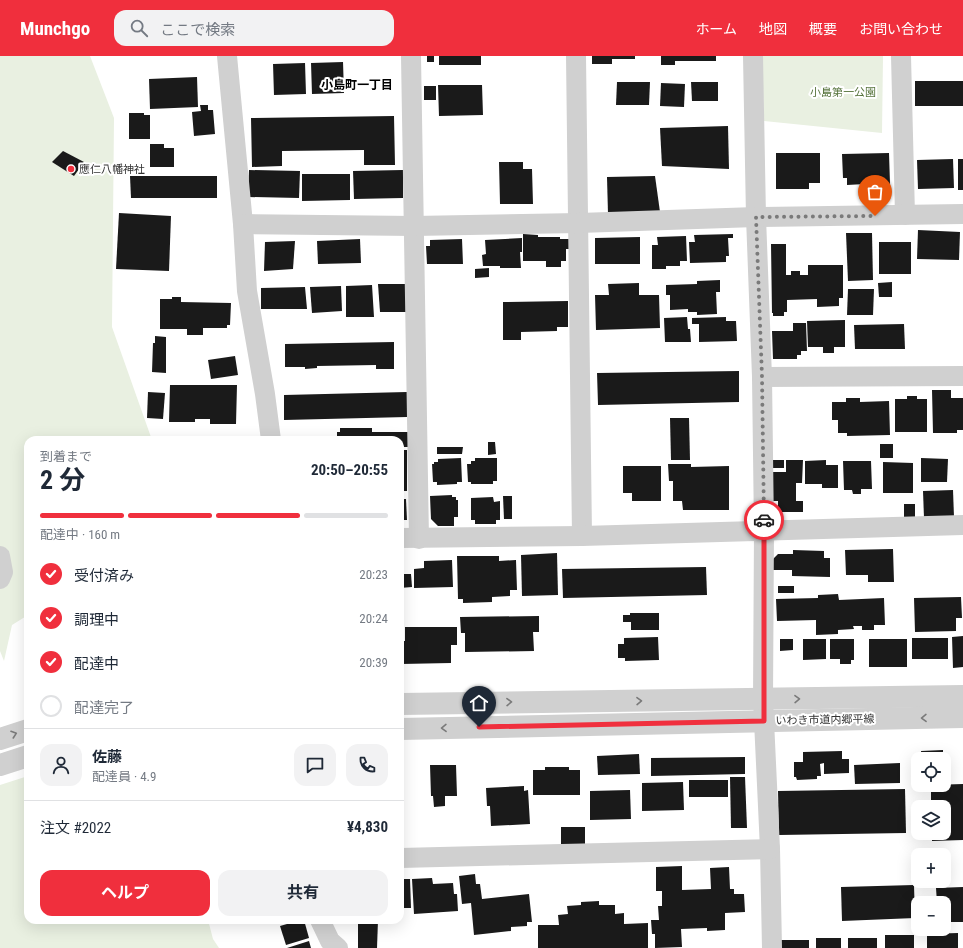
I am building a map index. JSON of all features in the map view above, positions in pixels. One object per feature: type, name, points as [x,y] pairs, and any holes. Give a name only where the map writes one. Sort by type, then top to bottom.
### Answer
[{"type":"street","points":[[227,56],[243,224],[246,291],[265,394],[270,436]]},
{"type":"street","points":[[411,56],[414,226],[409,539],[582,536],[963,525]]},
{"type":"street","points":[[576,56],[582,536]]},
{"type":"street","points":[[753,56],[756,217],[762,377],[764,530],[763,699],[770,849],[772,948]]},
{"type":"street","points":[[901,56],[905,215]]},
{"type":"street","points":[[243,224],[414,226],[579,223],[756,217],[963,214]]},
{"type":"street","points":[[762,377],[963,376]]},
{"type":"street","points":[[0,556],[3,572],[0,579]]},
{"type":"street","name":"いわき市道内郷平線","points":[[404,704],[963,696]]},
{"type":"street","name":"いわき市道内郷平線","points":[[404,729],[963,717]]},
{"type":"street","points":[[0,739],[24,731]]},
{"type":"street","points":[[0,765],[24,757]]},
{"type":"street","points":[[404,858],[770,849]]},
{"type":"street","points":[[322,924],[330,940],[338,948]]},
{"type":"green space","points":[[0,56],[90,56],[114,118],[112,327],[151,436],[24,436],[24,618],[12,625],[4,661],[0,651]]},
{"type":"green space","name":"小島第一公園","points":[[762,56],[883,56],[882,133],[764,121]]},
{"type":"green space","points":[[24,777],[24,924],[209,924],[213,939],[219,948],[0,948],[0,785]]},
{"type":"building","points":[[427,56],[434,56],[434,62],[427,62]]},
{"type":"building","points":[[439,56],[481,56],[481,65],[439,65]]},
{"type":"building","points":[[592,56],[635,56],[635,59],[612,59],[612,64],[592,64]]},
{"type":"building","points":[[661,56],[716,56],[716,61],[675,61],[675,65],[661,65]]},
{"type":"building","points":[[343,62],[344,93],[312,94],[311,63]]},
{"type":"building","points":[[305,63],[306,94],[274,95],[273,64]]},
{"type":"building","points":[[197,77],[198,107],[150,109],[149,79]]},
{"type":"building","points":[[915,81],[963,81],[963,106],[915,106]]},
{"type":"building","points":[[617,82],[650,82],[649,105],[616,105]]},
{"type":"building","points":[[691,82],[718,82],[718,101],[692,101]]},
{"type":"building","points":[[661,83],[685,84],[684,107],[660,106]]},
{"type":"building","points":[[438,85],[482,85],[483,115],[439,116]]},
{"type":"building","points":[[424,86],[436,86],[436,100],[424,100]]},
{"type":"building","points":[[200,105],[208,105],[208,110],[213,110],[215,134],[194,136],[192,112],[201,111]]},
{"type":"building","points":[[129,113],[144,113],[144,115],[150,115],[150,139],[129,139]]},
{"type":"building","points":[[394,116],[395,165],[364,165],[364,150],[282,151],[282,166],[252,167],[251,118]]},
{"type":"building","points":[[728,126],[729,169],[662,166],[660,128]]},
{"type":"building","points":[[150,144],[164,144],[164,148],[174,148],[174,167],[150,167]]},
{"type":"building","name":"應仁八幡神社","points":[[63,151],[84,162],[74,176],[52,162]]},
{"type":"building","points":[[776,153],[820,153],[820,183],[809,183],[809,189],[776,189]]},
{"type":"building","points":[[889,153],[890,184],[879,184],[879,188],[865,188],[865,184],[847,185],[847,178],[843,178],[842,154]]},
{"type":"building","points":[[953,159],[954,188],[918,189],[917,160]]},
{"type":"building","points":[[958,159],[963,159],[963,190],[958,190]]},
{"type":"building","points":[[499,162],[523,162],[523,169],[532,169],[533,204],[500,204]]},
{"type":"building","points":[[249,170],[300,171],[299,198],[248,197]]},
{"type":"building","points":[[403,170],[403,198],[354,199],[353,171]]},
{"type":"building","points":[[302,174],[350,174],[350,200],[302,201]]},
{"type":"building","points":[[130,176],[217,176],[217,198],[131,198]]},
{"type":"building","points":[[655,176],[660,212],[608,214],[607,177]]},
{"type":"building","points":[[119,213],[171,216],[169,271],[116,269]]},
{"type":"building","points":[[918,230],[960,232],[959,260],[917,259]]},
{"type":"building","points":[[846,233],[872,233],[873,280],[848,281]]},
{"type":"building","points":[[523,234],[538,235],[538,237],[560,237],[560,239],[570,239],[570,249],[566,249],[566,261],[561,261],[561,267],[546,267],[546,261],[523,261]]},
{"type":"building","points":[[733,234],[733,238],[728,238],[729,256],[726,256],[726,262],[690,263],[689,242],[695,242],[694,235]]},
{"type":"building","points":[[686,236],[687,261],[680,261],[680,266],[666,266],[666,269],[652,269],[652,245],[658,245],[657,237]]},
{"type":"building","points":[[640,237],[640,264],[595,264],[595,238]]},
{"type":"building","points":[[522,238],[522,252],[520,252],[521,268],[483,266],[482,255],[486,254],[485,240]]},
{"type":"building","points":[[360,239],[361,263],[318,264],[317,241]]},
{"type":"building","points":[[462,239],[463,264],[427,264],[426,246],[430,246],[430,240]]},
{"type":"building","points":[[295,241],[293,269],[264,271],[265,242]]},
{"type":"building","points":[[879,242],[911,242],[911,274],[879,274]]},
{"type":"building","points":[[771,244],[786,244],[786,275],[791,275],[791,271],[800,271],[800,275],[808,275],[808,265],[843,265],[843,298],[839,298],[839,306],[817,307],[817,299],[787,300],[787,312],[784,312],[784,316],[773,316]]},
{"type":"building","points":[[489,268],[489,277],[475,278],[475,269]]},
{"type":"building","points":[[720,280],[720,292],[716,292],[717,314],[697,315],[697,312],[688,312],[688,309],[670,310],[670,295],[666,295],[666,285],[697,284],[697,281]]},
{"type":"building","points":[[892,282],[892,297],[879,297],[878,283]]},
{"type":"building","points":[[639,283],[639,295],[659,295],[660,328],[596,330],[595,295],[609,295],[608,284]]},
{"type":"building","points":[[378,284],[409,284],[407,312],[380,312]]},
{"type":"building","points":[[372,285],[374,317],[346,317],[346,286]]},
{"type":"building","points":[[341,286],[342,311],[312,313],[310,287]]},
{"type":"building","points":[[305,287],[307,309],[261,309],[261,288]]},
{"type":"building","points":[[848,289],[874,289],[873,315],[847,315]]},
{"type":"building","points":[[172,297],[181,297],[181,302],[231,303],[230,325],[227,325],[227,328],[203,328],[203,335],[187,335],[187,329],[160,329],[160,299],[172,299]]},
{"type":"building","points":[[568,301],[568,327],[557,327],[557,331],[521,332],[521,340],[503,340],[503,302]]},
{"type":"building","points":[[687,317],[691,342],[665,342],[664,318]]},
{"type":"building","points":[[726,317],[726,321],[736,321],[737,341],[699,342],[699,324],[692,324],[692,318]]},
{"type":"building","points":[[845,320],[845,347],[834,347],[834,353],[823,353],[823,347],[808,347],[807,321]]},
{"type":"building","points":[[793,323],[806,323],[807,351],[801,351],[801,355],[797,355],[797,359],[773,359],[772,331],[793,331]]},
{"type":"building","points":[[904,324],[905,349],[855,349],[854,325]]},
{"type":"building","points":[[155,336],[166,337],[166,373],[152,372],[153,343],[155,343]]},
{"type":"building","points":[[394,342],[394,369],[376,369],[376,365],[317,366],[317,368],[305,369],[305,367],[285,367],[285,344]]},
{"type":"building","points":[[235,356],[238,375],[211,379],[208,360]]},
{"type":"building","points":[[739,371],[739,402],[598,405],[597,373]]},
{"type":"building","points":[[170,385],[237,385],[236,424],[210,424],[210,419],[195,419],[195,422],[169,422]]},
{"type":"building","points":[[932,390],[951,390],[951,398],[963,398],[963,430],[957,430],[957,433],[933,433]]},
{"type":"building","points":[[148,392],[165,393],[163,419],[147,418]]},
{"type":"building","points":[[407,392],[407,417],[284,420],[284,395]]},
{"type":"building","points":[[907,396],[917,396],[917,399],[927,399],[927,432],[895,432],[895,399],[907,399]]},
{"type":"building","points":[[846,398],[860,398],[860,402],[889,401],[890,435],[847,436],[847,433],[838,433],[838,420],[832,420],[832,402],[846,402]]},
{"type":"building","points":[[670,418],[689,418],[690,460],[671,460]]},
{"type":"building","points":[[340,428],[372,428],[372,432],[408,432],[408,447],[404,447],[404,436],[337,436],[337,432],[340,432]]},
{"type":"building","points":[[488,442],[495,442],[496,454],[488,455]]},
{"type":"building","points":[[880,444],[893,444],[893,458],[880,458]]},
{"type":"building","points":[[437,447],[463,447],[462,454],[437,454]]},
{"type":"building","points":[[404,450],[407,450],[407,491],[404,491]]},
{"type":"building","points":[[461,458],[462,482],[457,482],[457,484],[437,485],[437,482],[433,482],[432,464],[434,464],[434,462],[438,462],[438,459]]},
{"type":"building","points":[[475,458],[497,458],[497,481],[493,481],[493,484],[471,484],[471,482],[468,482],[467,464],[471,464],[471,461],[475,461]]},
{"type":"building","points":[[921,458],[948,459],[947,482],[921,482]]},
{"type":"building","points":[[772,460],[784,460],[784,468],[772,468]]},
{"type":"building","points":[[786,460],[803,460],[802,483],[796,483],[796,501],[803,501],[803,512],[778,512],[778,501],[772,501],[772,472],[786,472]]},
{"type":"building","points":[[826,460],[826,465],[838,465],[838,488],[822,488],[822,484],[805,484],[805,461]]},
{"type":"building","points":[[843,461],[871,461],[872,489],[861,489],[861,494],[853,494],[852,490],[844,490]]},
{"type":"building","points":[[883,462],[913,463],[913,493],[883,493]]},
{"type":"building","points":[[668,464],[691,464],[691,467],[729,466],[729,510],[683,510],[682,501],[673,501],[673,481],[669,481]]},
{"type":"building","points":[[623,466],[661,466],[661,501],[632,501],[632,493],[623,493]]},
{"type":"building","points":[[953,490],[954,517],[924,518],[923,491]]},
{"type":"building","points":[[452,495],[452,497],[456,497],[456,500],[458,500],[458,517],[454,517],[454,526],[438,526],[431,519],[430,496]]},
{"type":"building","points":[[503,496],[512,496],[512,519],[504,519]]},
{"type":"building","points":[[493,497],[494,502],[500,501],[500,520],[496,520],[496,524],[475,524],[475,520],[471,520],[471,498]]},
{"type":"building","points":[[404,499],[406,499],[407,520],[404,520]]},
{"type":"building","points":[[904,504],[915,504],[915,517],[904,517]]},
{"type":"building","points":[[893,549],[894,582],[868,582],[868,575],[846,575],[845,550]]},
{"type":"building","points":[[793,550],[824,551],[824,558],[830,558],[830,577],[792,576],[792,570],[772,570],[772,560],[778,554],[793,554]]},
{"type":"building","points":[[557,553],[558,595],[522,596],[521,555]]},
{"type":"building","points":[[457,556],[499,556],[499,561],[516,560],[517,590],[510,590],[510,596],[492,597],[492,602],[463,603],[463,599],[458,599]]},
{"type":"building","points":[[452,560],[453,587],[414,588],[414,569],[424,568],[424,561]]},
{"type":"building","points":[[706,567],[707,595],[563,598],[562,569]]},
{"type":"building","points":[[404,574],[411,574],[412,587],[404,588]]},
{"type":"building","points":[[778,586],[794,586],[794,593],[778,593]]},
{"type":"building","points":[[838,594],[839,600],[884,598],[885,625],[874,625],[874,630],[862,630],[862,626],[853,626],[854,629],[838,630],[838,634],[816,635],[816,620],[777,621],[776,599],[818,598],[818,595]]},
{"type":"building","points":[[961,597],[962,618],[956,618],[956,631],[915,632],[914,598]]},
{"type":"building","points":[[630,613],[659,613],[659,630],[631,630],[631,622],[623,622],[623,615],[630,615]]},
{"type":"building","points":[[539,616],[539,632],[533,632],[534,651],[465,652],[465,633],[461,633],[460,617]]},
{"type":"building","points":[[405,627],[457,627],[457,645],[451,645],[451,663],[404,664]]},
{"type":"building","points":[[963,636],[963,667],[953,668],[952,637]]},
{"type":"building","points":[[658,637],[659,660],[625,661],[625,658],[618,658],[618,644],[624,644],[624,638]]},
{"type":"building","points":[[912,638],[948,638],[948,659],[912,659]]},
{"type":"building","points":[[780,639],[793,639],[793,650],[780,651]]},
{"type":"building","points":[[803,639],[826,639],[826,659],[803,660]]},
{"type":"building","points":[[830,639],[854,639],[854,660],[851,660],[851,664],[840,664],[840,659],[830,659]]},
{"type":"building","points":[[869,639],[907,639],[907,667],[869,667]]},
{"type":"building","points":[[943,750],[943,752],[921,752]]},
{"type":"building","points":[[842,751],[842,759],[849,759],[849,773],[824,774],[824,763],[820,764],[821,776],[817,776],[817,779],[797,780],[796,777],[794,777],[794,762],[803,762],[803,752]]},
{"type":"building","points":[[639,754],[640,774],[598,775],[597,756]]},
{"type":"building","points":[[745,757],[745,774],[651,776],[651,758]]},
{"type":"building","points":[[900,763],[900,783],[855,784],[854,765]]},
{"type":"building","points":[[430,765],[456,765],[457,796],[445,796],[445,806],[434,807],[433,796],[431,796]]},
{"type":"building","points":[[545,767],[569,767],[569,770],[580,770],[580,795],[533,795],[533,770],[545,770]]},
{"type":"building","points":[[730,777],[745,777],[747,828],[731,828]]},
{"type":"building","points":[[689,780],[728,780],[728,797],[689,797]]},
{"type":"building","points":[[683,782],[684,810],[642,811],[642,783]]},
{"type":"building","points":[[951,784],[963,784],[963,840],[932,841],[951,840],[951,800],[931,800],[931,792],[951,792]]},
{"type":"building","points":[[524,786],[524,791],[528,790],[530,824],[491,826],[490,806],[487,806],[486,788]]},
{"type":"building","points":[[905,789],[906,833],[779,835],[778,791]]},
{"type":"building","points":[[630,790],[631,819],[590,820],[590,791]]},
{"type":"building","points":[[561,827],[585,827],[585,846],[561,846]]},
{"type":"building","points":[[682,866],[682,890],[711,889],[710,868],[729,867],[730,889],[734,889],[734,894],[744,894],[745,912],[725,913],[725,930],[707,931],[707,928],[681,929],[682,947],[655,948],[655,934],[652,934],[651,920],[659,920],[658,906],[662,906],[662,891],[656,891],[656,867]]},
{"type":"building","points":[[475,874],[476,884],[480,884],[482,899],[529,894],[532,922],[527,922],[527,926],[511,927],[511,931],[474,935],[471,903],[462,904],[459,876]]},
{"type":"building","points":[[432,878],[433,884],[453,883],[454,894],[457,894],[458,911],[414,914],[412,879]]},
{"type":"building","points":[[404,879],[410,879],[411,908],[404,908]]},
{"type":"building","points":[[911,885],[911,888],[914,888],[914,896],[911,896],[911,918],[842,921],[841,887]]},
{"type":"building","points":[[963,887],[963,922],[951,922],[951,896],[937,896],[936,888]]},
{"type":"building","points":[[599,901],[599,905],[615,905],[615,914],[624,913],[624,924],[648,923],[648,948],[538,948],[538,925],[559,925],[558,915],[568,914],[567,906],[581,905],[581,902]]},
{"type":"building","points":[[287,924],[305,924],[309,938],[286,945],[280,926]]},
{"type":"building","points":[[358,924],[378,924],[377,948],[358,948]]},
{"type":"building","points":[[951,933],[958,933],[958,948],[927,948],[927,936],[951,936]]},
{"type":"building","points":[[885,935],[914,936],[914,948],[885,948]]},
{"type":"building","points":[[816,938],[841,938],[841,948],[816,948]]},
{"type":"building","points":[[848,938],[877,938],[877,948],[848,948]]},
{"type":"building","points":[[781,940],[809,940],[809,948],[781,948]]},
{"type":"building","points":[[309,941],[311,948],[287,948]]},
{"type":"way so far","points":[[764,520],[762,377],[756,217],[875,216]]},
{"type":"place","name":"應仁八幡神社","points":[[71,169]]},
{"type":"district","name":"小島町一丁目","points":[[357,85]]},
{"type":"route","points":[[479,727],[764,721],[764,520]]}]
